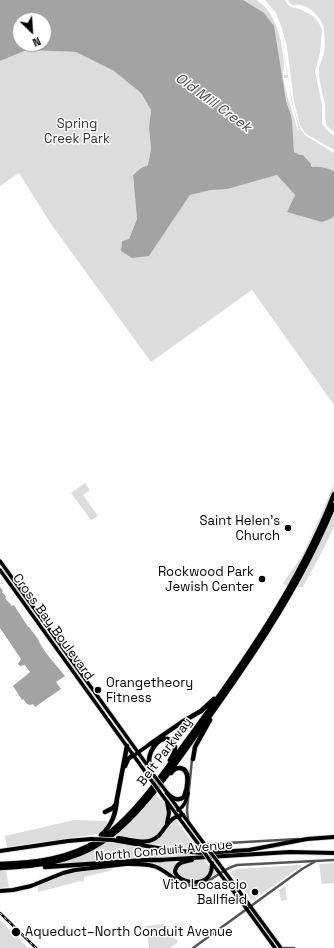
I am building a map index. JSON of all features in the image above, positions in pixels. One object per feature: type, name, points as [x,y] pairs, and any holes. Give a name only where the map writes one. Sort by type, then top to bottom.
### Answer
[{"type":"highway","name":"Belt Parkway","points":[[292,586],[334,494]]},
{"type":"highway","name":"Belt Parkway","points":[[0,868],[47,864],[80,854],[98,845],[125,823],[184,751],[263,638],[292,586],[314,551],[334,505]]},
{"type":"highway","name":"Belt Parkway","points":[[0,864],[27,863],[52,859],[79,850],[102,838],[127,816],[153,789],[285,598]]},
{"type":"highway","points":[[150,744],[204,709],[229,681]]},
{"type":"highway","points":[[192,758],[194,749],[227,691]]},
{"type":"highway","points":[[151,774],[149,760],[152,750],[160,740],[170,740],[174,745],[174,752],[153,789]]},
{"type":"highway","points":[[115,815],[112,812],[105,812],[114,808],[127,746]]},
{"type":"highway","points":[[122,775],[126,762],[135,754]]},
{"type":"highway","points":[[153,789],[174,770],[179,768],[184,769],[187,773],[184,797],[176,800],[165,793]]},
{"type":"highway","points":[[52,859],[78,849],[97,838],[108,829],[115,815],[117,798]]},
{"type":"highway","points":[[165,827],[169,815],[167,802]]},
{"type":"highway","points":[[0,851],[93,838],[144,841],[150,840],[158,836],[172,819],[182,815]]},
{"type":"highway","points":[[114,839],[169,850],[203,853],[249,850],[307,839],[334,837]]},
{"type":"highway","name":"North Conduit Avenue","points":[[0,891],[31,886],[74,870],[125,864],[162,860],[290,852],[334,853]]},
{"type":"highway","points":[[205,857],[179,863],[176,869],[177,875],[186,880],[204,880],[212,870],[211,862]]},
{"type":"highway","points":[[23,867],[162,860]]},
{"type":"highway","points":[[125,864],[146,864],[154,866],[162,869],[176,880]]},
{"type":"main road","name":"Cross Bay Boulevard","points":[[0,561],[107,711],[135,754],[179,810],[281,948]]},
{"type":"main road","name":"Cross Bay Boulevard","points":[[0,570],[127,746],[135,754]]},
{"type":"main road","points":[[85,688],[90,690],[104,710],[107,711]]},
{"type":"main road","points":[[135,754],[150,744]]},
{"type":"main road","name":"Cross Bay Boulevard","points":[[165,793],[167,802],[275,948]]},
{"type":"main road","points":[[174,811],[179,810],[185,804],[188,793]]},
{"type":"street","points":[[189,824],[187,816],[188,793],[192,758]]},
{"type":"street","points":[[201,848],[205,845],[218,843],[307,839]]},
{"type":"street","name":"North Conduit Avenue","points":[[176,880],[186,885],[198,886],[207,883],[231,867],[240,865],[334,860]]},
{"type":"street","points":[[192,948],[302,869],[317,861]]},
{"type":"street","points":[[284,948],[294,948]]},
{"type":"green space","points":[[243,0],[257,0],[265,7],[274,20],[279,34],[282,50],[284,84],[298,131],[299,130],[291,99],[288,78],[284,78],[284,75],[287,75],[282,37],[290,90],[301,130],[306,136],[334,153],[334,171],[313,167],[303,155],[294,153],[291,115]]},
{"type":"green space","points":[[265,0],[285,0],[288,5],[313,16],[319,23],[322,30],[320,53],[315,71],[322,105],[322,123],[334,136],[334,150],[305,133],[300,125],[294,101],[287,47],[282,28],[276,13]]},
{"type":"green space","points":[[288,0],[334,0],[334,132],[326,123],[325,105],[319,76],[319,68],[324,55],[324,35],[322,22],[318,16],[307,7],[293,5]]},
{"type":"green space","name":"Spring Creek Park","points":[[22,52],[76,52],[114,71],[141,93],[151,110],[149,128],[151,149],[148,165],[141,168],[133,175],[137,219],[129,239],[122,241],[121,251],[149,256],[190,195],[227,188],[277,175],[295,195],[287,212],[332,218],[334,216],[334,405],[252,290],[151,362],[51,224],[19,173],[0,186],[0,61]]},
{"type":"green space","points":[[85,483],[90,490],[83,495],[98,516],[91,520],[71,493]]},
{"type":"green space","points":[[334,484],[331,497],[308,548],[288,586],[285,585],[283,583],[302,556]]},
{"type":"green space","points":[[334,511],[334,527],[327,542],[303,587],[296,587]]},
{"type":"green space","points":[[156,794],[165,805],[168,814],[165,824],[160,832],[152,839],[147,840],[116,836]]},
{"type":"green space","points":[[175,819],[198,850],[146,843],[163,834]]},
{"type":"green space","points":[[74,820],[107,821],[106,828],[98,834],[7,847],[5,836]]},
{"type":"green space","points":[[108,842],[193,855],[60,865],[59,863],[96,849]]},
{"type":"green space","points":[[182,860],[175,867],[180,880],[153,863]]},
{"type":"green space","points":[[204,860],[210,867],[208,875],[203,879],[196,881],[189,879],[182,876],[179,872],[178,868],[183,864]]},
{"type":"green space","points":[[334,863],[334,883],[322,884],[319,864]]},
{"type":"green space","points":[[301,865],[252,901],[230,872],[236,869]]},
{"type":"green space","points":[[108,867],[113,870],[84,877],[84,882],[81,881],[38,892],[38,886],[43,883],[76,871]]},
{"type":"green space","points":[[213,869],[216,874],[205,881]]},
{"type":"green space","points":[[0,871],[6,871],[9,887],[0,888]]},
{"type":"green space","points":[[180,880],[204,881],[190,884]]},
{"type":"green space","points":[[285,886],[287,900],[281,901],[279,890]]},
{"type":"green space","points":[[0,920],[28,948],[0,948]]},
{"type":"green space","points":[[165,924],[178,942],[170,948],[149,948],[146,926]]},
{"type":"water","name":"Old Mill Creek","points":[[0,0],[243,0],[264,13],[274,26],[286,101],[292,121],[294,152],[303,155],[313,167],[334,171],[334,216],[322,222],[287,212],[295,195],[277,175],[227,189],[211,190],[190,195],[149,256],[132,258],[121,251],[122,241],[129,239],[137,219],[133,175],[141,168],[148,165],[151,149],[149,128],[151,110],[141,93],[114,71],[76,52],[52,51],[52,12],[12,12],[12,52],[22,52],[0,61]]},
{"type":"water","points":[[0,587],[3,591],[2,593],[6,597],[5,598],[12,606],[14,605],[46,653],[65,676],[56,682],[61,689],[35,707],[33,704],[27,704],[23,699],[22,700],[13,686],[30,672],[25,665],[20,666],[18,664],[21,659],[0,628]]},
{"type":"railway","points":[[0,913],[36,948]]},
{"type":"place","name":"Saint Helen's Church","points":[[288,528]]},
{"type":"place","name":"Rockwood Park Jewish Center","points":[[262,579]]},
{"type":"place","name":"Orangetheory Fitness","points":[[98,690]]},
{"type":"place","name":"Vito Locascio Ballfield","points":[[255,892]]},
{"type":"place","name":"Aqueduct–North Conduit Avenue","points":[[16,932]]}]
